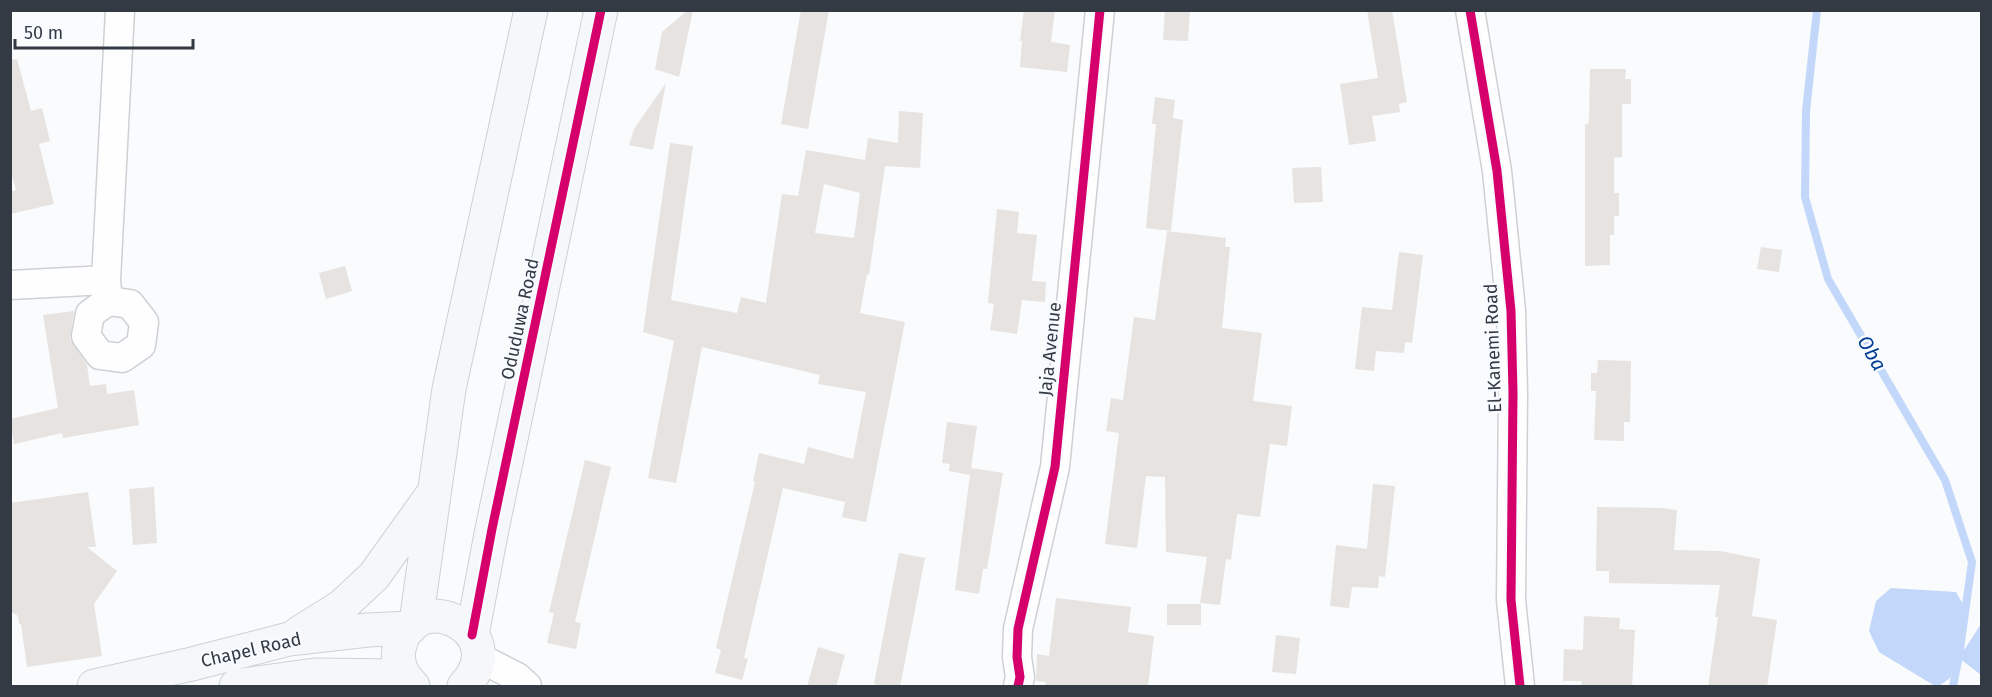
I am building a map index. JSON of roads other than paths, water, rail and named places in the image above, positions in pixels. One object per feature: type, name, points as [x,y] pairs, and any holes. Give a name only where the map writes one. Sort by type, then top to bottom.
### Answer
[{"type":"street","points":[[10,285],[107,290],[120,10]]},
{"type":"street","points":[[408,681],[399,664],[399,651],[402,639],[413,625],[448,389],[531,10]]},
{"type":"street","name":"Oduduwa Road","points":[[464,686],[472,678],[476,668],[475,646],[492,529],[601,10]]},
{"type":"street","name":"Jaja Avenue","points":[[1018,687],[1020,677],[1017,657],[1018,628],[1055,467],[1100,10]]},
{"type":"street","name":"El-Kanemi Road","points":[[1470,10],[1497,171],[1511,311],[1513,393],[1511,600],[1520,687]]},
{"type":"street","points":[[289,639],[342,606],[374,576],[434,491]]},
{"type":"street","name":"Chapel Road","points":[[94,687],[289,639],[413,625],[428,617],[447,617],[464,625],[475,646]]},
{"type":"street","points":[[314,681],[325,635]]},
{"type":"street","points":[[475,646],[518,677],[527,687]]},
{"type":"street","name":"Chapel Road","points":[[236,687],[314,681],[408,681]]},
{"type":"water","points":[[1891,588],[1956,592],[1965,608],[1957,657],[1950,678],[1939,686],[1935,686],[1879,652],[1869,631],[1876,601]]},
{"type":"water","points":[[1981,624],[1982,675],[1959,658]]},
{"type":"waterway","name":"Oba","points":[[1817,10],[1806,111],[1805,197],[1828,279],[1945,480],[1972,562],[1953,686]]}]
